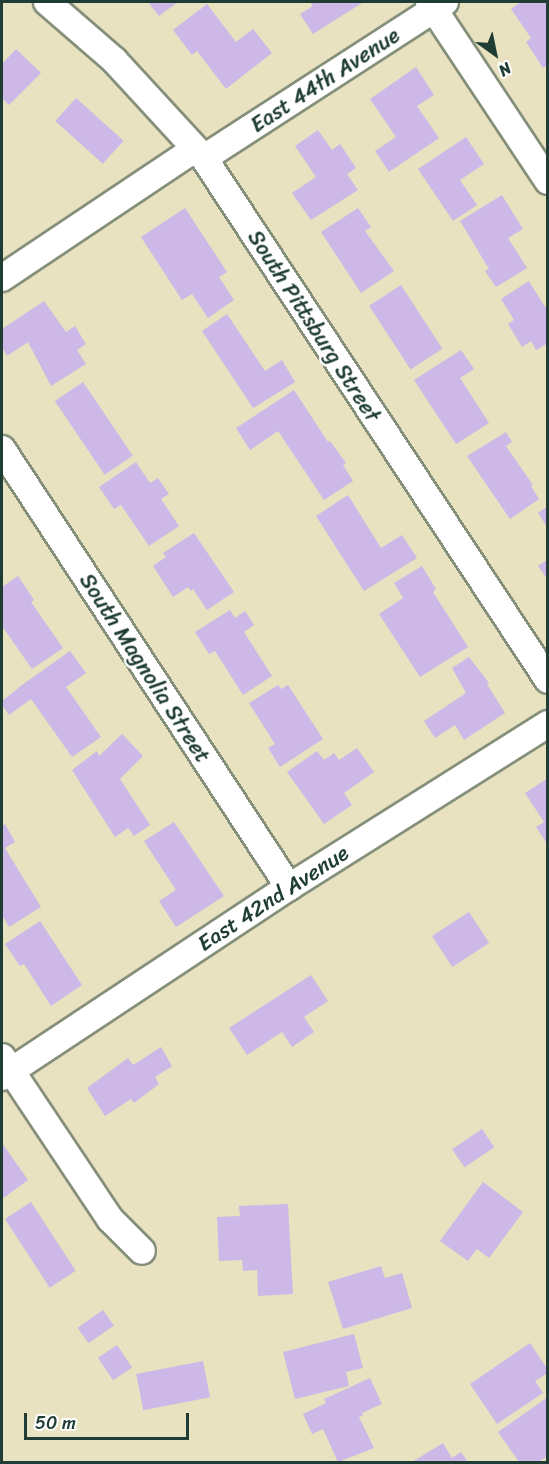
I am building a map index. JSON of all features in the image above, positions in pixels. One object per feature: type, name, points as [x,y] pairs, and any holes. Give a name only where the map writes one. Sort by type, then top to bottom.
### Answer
[{"type":"street","name":"South Pittsburg Street","points":[[47,2],[114,60],[199,154],[548,680]]},
{"type":"street","name":"East 44th Avenue","points":[[2,278],[436,4]]},
{"type":"street","points":[[436,4],[548,181]]},
{"type":"street","name":"South Magnolia Street","points":[[2,449],[289,887]]},
{"type":"street","name":"East 42nd Avenue","points":[[5,1067],[548,724]]},
{"type":"street","points":[[5,1067],[110,1219],[142,1251]]},
{"type":"building","points":[[148,2],[178,2],[159,16]]},
{"type":"building","points":[[310,2],[362,3],[313,34],[300,14],[313,6]]},
{"type":"building","points":[[521,2],[548,2],[548,65],[543,68],[526,42],[531,38],[511,9]]},
{"type":"building","points":[[207,4],[236,42],[253,29],[272,53],[226,89],[197,51],[192,55],[173,30]]},
{"type":"building","points":[[16,49],[41,73],[9,105],[4,100],[2,102],[2,64]]},
{"type":"building","points":[[416,67],[434,95],[417,106],[439,138],[389,172],[375,151],[396,137],[370,99]]},
{"type":"building","points":[[76,98],[124,141],[103,164],[55,121]]},
{"type":"building","points":[[318,130],[332,150],[340,144],[356,168],[347,174],[358,190],[311,220],[292,193],[316,177],[295,146]]},
{"type":"building","points":[[466,137],[484,164],[460,180],[477,205],[453,221],[418,169]]},
{"type":"building","points":[[502,195],[523,229],[508,238],[527,268],[496,287],[485,271],[489,269],[460,221]]},
{"type":"building","points":[[185,208],[227,272],[219,277],[234,300],[208,318],[192,294],[182,300],[141,237]]},
{"type":"building","points":[[358,208],[371,227],[365,231],[394,271],[361,293],[321,232]]},
{"type":"building","points":[[529,281],[545,307],[548,306],[548,343],[536,350],[531,341],[522,347],[508,324],[514,320],[501,299]]},
{"type":"building","points":[[401,285],[442,349],[411,369],[369,306]]},
{"type":"building","points":[[44,301],[66,332],[75,326],[86,344],[77,350],[86,364],[51,386],[28,342],[7,356],[2,347],[2,329]]},
{"type":"building","points":[[227,314],[265,371],[282,360],[295,382],[253,408],[202,331]]},
{"type":"building","points":[[461,350],[474,369],[460,378],[489,423],[456,444],[414,380]]},
{"type":"building","points":[[83,382],[133,456],[105,475],[55,401]]},
{"type":"building","points":[[294,390],[328,442],[330,441],[346,463],[343,465],[353,481],[324,500],[278,431],[250,450],[236,428]]},
{"type":"building","points":[[506,432],[512,442],[506,446],[533,485],[531,486],[539,499],[510,519],[467,456]]},
{"type":"building","points":[[136,462],[150,483],[158,478],[169,494],[161,499],[179,526],[149,546],[121,505],[114,509],[99,487]]},
{"type":"building","points":[[348,495],[381,548],[402,535],[417,558],[364,591],[316,516]]},
{"type":"building","points":[[548,506],[548,528],[538,513]]},
{"type":"building","points":[[194,533],[234,592],[207,610],[193,589],[191,591],[188,587],[173,597],[153,566],[166,557],[163,553]]},
{"type":"building","points":[[548,559],[548,580],[538,566]]},
{"type":"building","points":[[422,566],[436,589],[433,592],[468,647],[420,677],[379,614],[403,598],[394,583]]},
{"type":"building","points":[[18,576],[34,600],[31,602],[63,648],[32,669],[2,626],[2,587]]},
{"type":"building","points":[[230,610],[235,618],[245,611],[254,625],[244,632],[272,676],[243,695],[215,651],[209,654],[195,632]]},
{"type":"building","points":[[70,651],[86,673],[66,687],[101,737],[72,757],[31,699],[9,715],[2,705],[2,701],[22,685]]},
{"type":"building","points":[[469,657],[489,683],[487,684],[505,713],[464,740],[455,725],[435,738],[424,721],[466,693],[452,668]]},
{"type":"building","points":[[278,685],[281,689],[288,685],[323,739],[280,767],[268,748],[275,744],[249,703]]},
{"type":"building","points":[[122,734],[143,756],[120,779],[150,825],[134,836],[128,828],[115,837],[72,770],[97,751],[99,756]]},
{"type":"building","points":[[357,748],[374,772],[344,793],[352,805],[324,824],[287,772],[317,751],[324,760],[334,753],[339,760]]},
{"type":"building","points":[[548,778],[548,845],[536,827],[544,822],[525,793]]},
{"type":"building","points":[[174,822],[224,896],[176,927],[159,901],[176,890],[144,841]]},
{"type":"building","points":[[5,824],[15,842],[5,848],[41,907],[9,927],[2,915],[2,826]]},
{"type":"building","points":[[469,912],[489,943],[452,967],[432,936]]},
{"type":"building","points":[[40,921],[82,985],[51,1006],[24,964],[20,966],[5,944]]},
{"type":"building","points":[[311,975],[328,1001],[304,1017],[314,1032],[292,1047],[282,1032],[247,1055],[229,1028]]},
{"type":"building","points":[[161,1047],[172,1066],[155,1077],[159,1084],[134,1103],[131,1099],[105,1116],[87,1088],[128,1058],[133,1065]]},
{"type":"building","points":[[482,1129],[494,1147],[464,1167],[452,1149]]},
{"type":"building","points":[[2,1143],[28,1180],[2,1199]]},
{"type":"building","points":[[483,1182],[523,1212],[489,1258],[477,1249],[468,1261],[440,1241]]},
{"type":"building","points":[[31,1202],[76,1271],[50,1288],[5,1219]]},
{"type":"building","points":[[288,1204],[293,1294],[258,1296],[257,1270],[243,1271],[242,1260],[219,1261],[217,1217],[240,1216],[239,1206]]},
{"type":"building","points":[[381,1266],[385,1278],[402,1273],[412,1308],[343,1329],[328,1282]]},
{"type":"building","points":[[103,1310],[114,1326],[89,1343],[78,1328]]},
{"type":"building","points":[[354,1334],[363,1368],[346,1372],[349,1386],[295,1399],[283,1352]]},
{"type":"building","points":[[530,1343],[548,1370],[548,1373],[535,1381],[543,1393],[497,1424],[470,1384]]},
{"type":"building","points":[[117,1345],[132,1367],[113,1380],[98,1358]]},
{"type":"building","points":[[203,1361],[210,1397],[143,1410],[136,1374]]},
{"type":"building","points":[[370,1378],[382,1404],[362,1413],[363,1415],[359,1417],[374,1448],[338,1462],[323,1429],[312,1434],[303,1414],[326,1403],[324,1399]]},
{"type":"building","points":[[548,1397],[548,1456],[538,1462],[519,1462],[498,1432]]},
{"type":"building","points":[[443,1443],[452,1458],[461,1452],[468,1462],[412,1462]]}]
